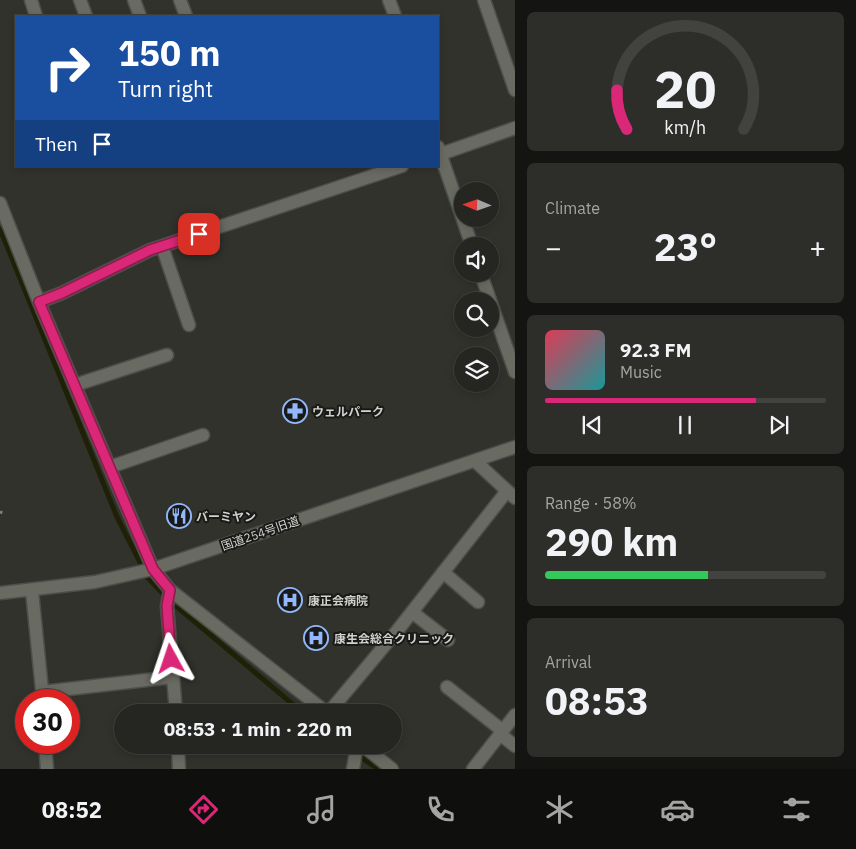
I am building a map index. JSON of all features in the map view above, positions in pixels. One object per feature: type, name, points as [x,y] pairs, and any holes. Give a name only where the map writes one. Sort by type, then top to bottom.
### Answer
[{"type":"street","points":[[31,0],[36,15]]},
{"type":"street","points":[[80,0],[86,15]]},
{"type":"street","points":[[134,0],[140,15]]},
{"type":"street","points":[[180,0],[186,15]]},
{"type":"street","points":[[389,0],[394,15]]},
{"type":"street","points":[[484,0],[515,90]]},
{"type":"street","points":[[439,152],[515,128]]},
{"type":"street","points":[[439,155],[454,193]]},
{"type":"street","points":[[39,302],[162,246],[399,167]]},
{"type":"street","points":[[0,203],[39,302],[153,569],[170,590],[317,704]]},
{"type":"street","points":[[162,246],[189,325]]},
{"type":"street","points":[[484,282],[515,372]]},
{"type":"street","points":[[75,385],[166,355]]},
{"type":"street","points":[[110,467],[203,435]]},
{"type":"street","name":"国道254号旧道","points":[[0,594],[95,582],[153,569],[515,448]]},
{"type":"street","points":[[334,704],[412,612],[443,572],[511,495],[475,461]]},
{"type":"street","points":[[443,572],[478,602]]},
{"type":"street","points":[[32,590],[41,689]]},
{"type":"street","points":[[170,590],[167,606],[175,704]]},
{"type":"street","points":[[412,612],[448,640]]},
{"type":"street","points":[[80,690],[173,677]]},
{"type":"street","points":[[447,687],[515,746]]},
{"type":"street","points":[[473,769],[515,715]]},
{"type":"street","points":[[46,754],[47,769]]},
{"type":"street","points":[[178,754],[179,769]]},
{"type":"street","points":[[353,769],[356,754]]},
{"type":"street","points":[[373,754],[392,769]]},
{"type":"waterway","points":[[0,229],[117,517],[148,578],[170,601],[292,704]]},
{"type":"waterway","points":[[356,754],[378,769]]},
{"type":"place","name":"ウェルパーク","points":[[295,411]]},
{"type":"place","name":"バーミヤン","points":[[179,516]]},
{"type":"place","name":"康正会病院","points":[[290,600]]},
{"type":"place","name":"康生会総合クリニック","points":[[316,638]]},
{"type":"route","points":[[171,659],[167,606],[170,590],[153,569],[39,302],[62,293],[150,250],[199,234]]}]
